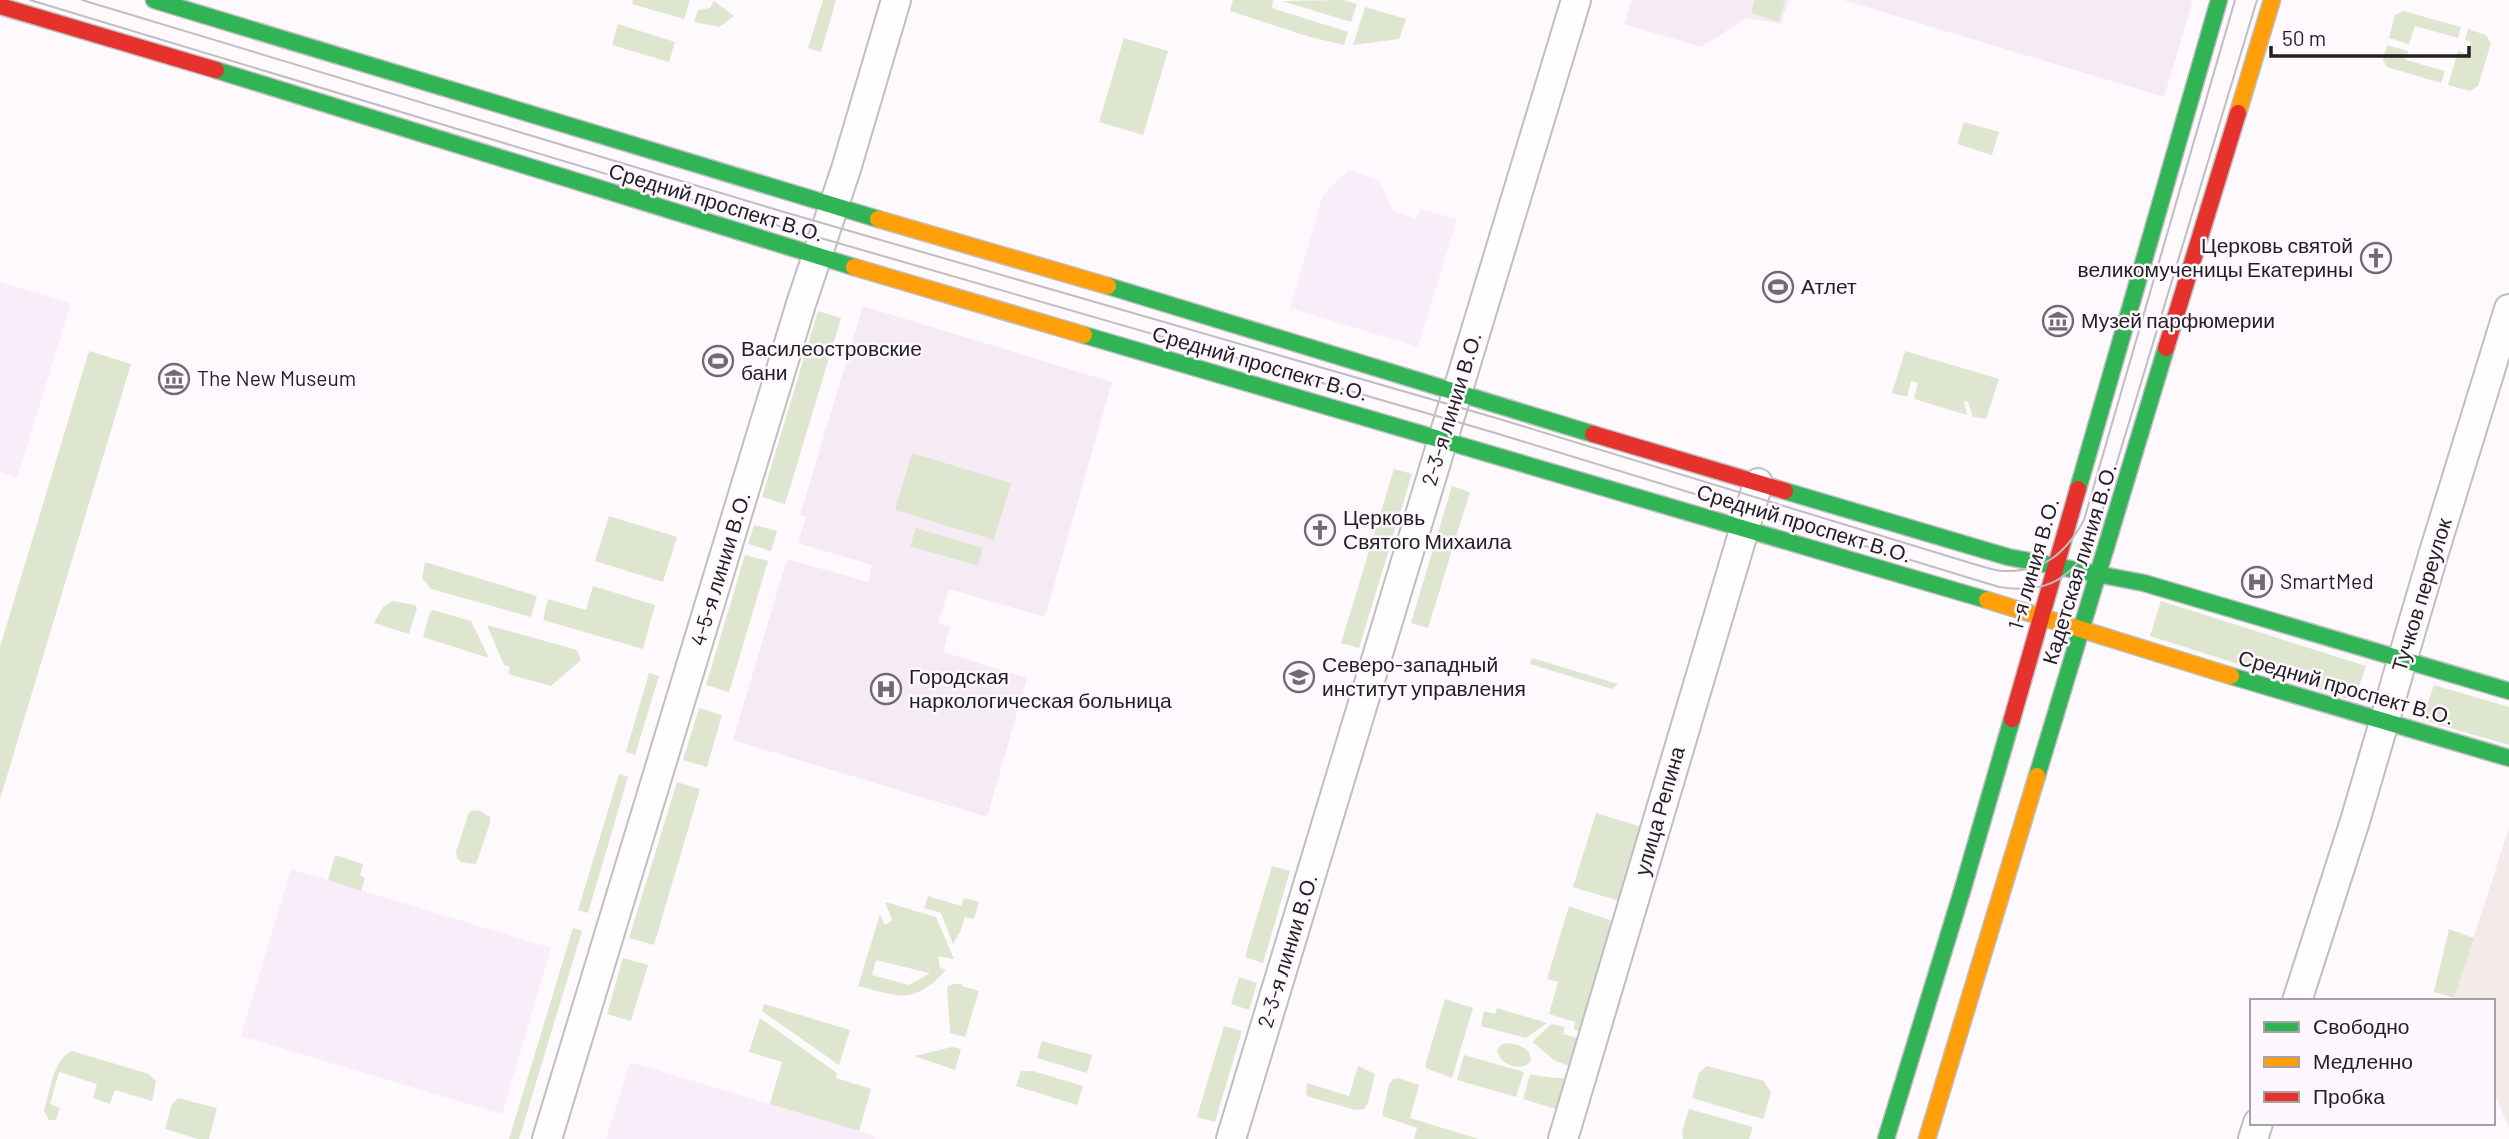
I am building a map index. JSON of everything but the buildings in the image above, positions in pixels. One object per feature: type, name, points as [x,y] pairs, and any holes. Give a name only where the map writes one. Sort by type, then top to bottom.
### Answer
[{"type":"main road","name":"Средний проспект В.О.","points":[[154,0],[834,206],[1155,300],[1457,394],[2008,557],[2144,583],[2509,691]]},
{"type":"main road","name":"1-я линия В.О.","points":[[1886,1139],[1967,875],[2219,0]]},
{"type":"main road","name":"Кадетская линия В.О.","points":[[1927,1139],[2272,0]]},
{"type":"main road","name":"Средний проспект В.О.","points":[[0,6],[136,45],[817,256],[1744,528],[2509,758]]},
{"type":"street","name":"4-5-я линии В.О.","points":[[547,1139],[897,0]]},
{"type":"street","name":"2-3-я линии В.О.","points":[[1231,1139],[1576,0]]},
{"type":"street","name":"Тучков переулок","points":[[2298,999],[2385,721],[2509,309]]},
{"type":"street","name":"улица Репина","points":[[1563,1139],[1758,483]]},
{"type":"shaded area","points":[[1632,0],[1789,0],[1781,24],[1747,18],[1701,47],[1624,24]]},
{"type":"shaded area","points":[[1843,0],[2193,0],[2164,97]]},
{"type":"shaded area","points":[[1348,170],[1379,180],[1393,211],[1417,219],[1420,209],[1457,219],[1418,347],[1290,308],[1323,195]]},
{"type":"shaded area","points":[[0,282],[71,303],[17,478],[0,472]]},
{"type":"shaded area","points":[[863,306],[1112,382],[1045,617],[949,589],[938,623],[950,627],[943,652],[1027,678],[987,817],[733,740],[787,559],[868,582],[872,565],[798,543],[806,517],[800,515]]},
{"type":"shaded area","points":[[2509,828],[2509,1128],[2495,1095],[2495,999],[2454,998]]},
{"type":"shaded area","points":[[291,869],[551,948],[502,1114],[241,1036]]},
{"type":"shaded area","points":[[630,1062],[876,1136],[875,1139],[606,1139]]},
{"type":"green space","points":[[633,0],[690,0],[684,19],[632,4]]},
{"type":"green space","points":[[823,0],[836,0],[821,52],[808,48]]},
{"type":"green space","points":[[1233,0],[1273,0],[1272,8],[1348,32],[1344,45],[1230,11]]},
{"type":"green space","points":[[1343,0],[1357,4],[1351,22],[1282,1]]},
{"type":"green space","points":[[1755,0],[1785,0],[1779,22],[1751,13]]},
{"type":"green space","points":[[714,1],[734,16],[719,27],[694,22],[698,10],[710,8]]},
{"type":"green space","points":[[1365,7],[1406,19],[1399,39],[1353,45]]},
{"type":"green space","points":[[2403,11],[2461,27],[2458,38],[2415,26],[2409,44],[2389,38],[2395,15]]},
{"type":"green space","points":[[618,24],[675,42],[669,62],[612,45]]},
{"type":"green space","points":[[2468,29],[2486,35],[2491,43],[2478,86],[2470,91],[2448,85],[2458,51],[2467,54],[2471,42],[2465,40]]},
{"type":"green space","points":[[1124,38],[1168,51],[1143,135],[1099,122]]},
{"type":"green space","points":[[2387,45],[2408,51],[2406,60],[2445,71],[2441,83],[2387,67],[2383,60]]},
{"type":"green space","points":[[1964,122],[1999,132],[1992,155],[1957,144]]},
{"type":"green space","points":[[818,311],[841,318],[785,504],[762,497]]},
{"type":"green space","points":[[89,351],[131,364],[0,799],[0,647]]},
{"type":"green space","points":[[1905,351],[1999,379],[1986,419],[1973,417],[1968,402],[1964,401],[1967,415],[1914,399],[1918,383],[1911,381],[1907,397],[1892,393]]},
{"type":"green space","points":[[912,453],[1011,483],[994,540],[895,510]]},
{"type":"green space","points":[[1394,469],[1412,474],[1359,648],[1341,643]]},
{"type":"green space","points":[[1452,486],[1470,492],[1428,628],[1411,623]]},
{"type":"green space","points":[[609,516],[677,537],[663,582],[595,561]]},
{"type":"green space","points":[[754,525],[777,531],[771,551],[748,544]]},
{"type":"green space","points":[[916,528],[983,548],[978,566],[910,546]]},
{"type":"green space","points":[[745,555],[768,561],[729,692],[706,685]]},
{"type":"green space","points":[[425,562],[537,596],[531,617],[431,589],[422,578]]},
{"type":"green space","points":[[593,586],[655,605],[643,649],[543,620],[548,599],[586,610]]},
{"type":"green space","points":[[393,601],[415,605],[417,608],[409,634],[374,623],[383,607]]},
{"type":"green space","points":[[2161,601],[2366,666],[2354,701],[2150,636]]},
{"type":"green space","points":[[433,610],[471,621],[489,658],[423,637],[430,612]]},
{"type":"green space","points":[[487,625],[577,650],[581,660],[551,686],[508,674],[510,667],[504,665]]},
{"type":"green space","points":[[1532,658],[1618,684],[1612,689],[1530,664]]},
{"type":"green space","points":[[649,673],[659,676],[635,755],[626,752]]},
{"type":"green space","points":[[2434,685],[2509,707],[2509,745],[2422,720]]},
{"type":"green space","points":[[699,708],[722,715],[707,767],[683,760]]},
{"type":"green space","points":[[619,774],[628,777],[588,913],[578,910]]},
{"type":"green space","points":[[677,782],[700,789],[654,945],[629,938]]},
{"type":"green space","points":[[478,810],[490,817],[490,823],[476,864],[461,862],[456,852],[468,815],[471,811]]},
{"type":"green space","points":[[1596,813],[1648,829],[1619,901],[1573,887]]},
{"type":"green space","points":[[335,855],[363,864],[360,875],[365,878],[361,891],[328,880]]},
{"type":"green space","points":[[1272,866],[1290,871],[1263,963],[1245,957]]},
{"type":"green space","points":[[928,896],[961,906],[964,898],[979,902],[974,919],[965,917],[953,944],[941,913],[924,908]]},
{"type":"green space","points":[[885,902],[936,917],[954,959],[938,956],[940,968],[946,970],[925,989],[915,993],[896,995],[858,986],[880,914],[885,925],[892,920]],"holes":[[[876,960],[929,973],[909,985],[872,975]]]},
{"type":"green space","points":[[1569,906],[1618,923],[1588,1034],[1574,1030],[1575,1022],[1549,1014],[1558,982],[1547,979]]},
{"type":"green space","points":[[573,928],[582,931],[519,1139],[509,1139]]},
{"type":"green space","points":[[2449,929],[2474,938],[2454,998],[2434,992]]},
{"type":"green space","points":[[623,958],[648,965],[631,1021],[607,1014]]},
{"type":"green space","points":[[1239,977],[1257,983],[1249,1010],[1231,1004]]},
{"type":"green space","points":[[962,984],[979,991],[965,1037],[950,1033],[947,987]]},
{"type":"green space","points":[[1445,999],[1473,1008],[1452,1078],[1426,1068]]},
{"type":"green space","points":[[764,1004],[850,1030],[839,1065],[762,1011]]},
{"type":"green space","points":[[1497,1008],[1547,1023],[1526,1038],[1481,1026],[1484,1011],[1495,1014]]},
{"type":"green space","points":[[760,1018],[837,1073],[836,1078],[871,1089],[859,1131],[770,1104],[782,1062],[749,1052]]},
{"type":"green space","points":[[1551,1024],[1565,1027],[1563,1034],[1585,1040],[1576,1069],[1554,1060],[1532,1042]]},
{"type":"green space","points":[[1224,1026],[1242,1031],[1215,1122],[1197,1117]]},
{"type":"green space","points":[[1042,1041],[1092,1055],[1087,1073],[1037,1058]]},
{"type":"green space","points":[[1509,1043],[1527,1050],[1531,1061],[1527,1065],[1511,1066],[1502,1060],[1497,1050],[1502,1044]]},
{"type":"green space","points":[[952,1047],[961,1049],[955,1070],[914,1056]]},
{"type":"green space","points":[[72,1051],[149,1074],[156,1081],[152,1101],[115,1090],[110,1104],[93,1098],[97,1084],[59,1072],[50,1104],[60,1108],[56,1120],[49,1120],[44,1111],[56,1069],[60,1061]]},
{"type":"green space","points":[[1464,1055],[1524,1072],[1516,1097],[1457,1080]]},
{"type":"green space","points":[[1358,1066],[1375,1074],[1364,1109],[1356,1110],[1306,1094],[1307,1083],[1349,1096]]},
{"type":"green space","points":[[1707,1066],[1764,1081],[1771,1093],[1763,1119],[1692,1098],[1699,1073]]},
{"type":"green space","points":[[1021,1071],[1033,1071],[1083,1086],[1077,1105],[1016,1086]]},
{"type":"green space","points":[[1530,1074],[1572,1080],[1562,1111],[1523,1099]]},
{"type":"green space","points":[[1398,1078],[1419,1085],[1410,1118],[1479,1139],[1414,1139],[1417,1128],[1382,1116],[1389,1084]]},
{"type":"green space","points":[[178,1098],[217,1108],[209,1139],[198,1139],[165,1129],[172,1104]]},
{"type":"green space","points":[[1689,1109],[1753,1127],[1749,1139],[1683,1139],[1682,1132]]},
{"type":"tram line","points":[[30,0],[779,226],[1492,432],[1999,587],[2016,589],[2044,586],[2056,581],[2076,564],[2094,538],[2257,0]]},
{"type":"tram line","points":[[82,0],[784,212],[1496,418],[2004,571],[2031,568],[2052,558],[2070,542],[2084,520],[2235,0]]},
{"type":"traffic: fast","points":[[154,0],[878,219]]},
{"type":"traffic: fast","points":[[2078,489],[2219,0]]},
{"type":"traffic: fast","points":[[216,70],[854,267]]},
{"type":"traffic: fast","points":[[1108,286],[1593,434]]},
{"type":"traffic: fast","points":[[1084,335],[1987,600]]},
{"type":"traffic: fast","points":[[2037,776],[2166,348]]},
{"type":"traffic: fast","points":[[1785,491],[2008,557],[2144,583],[2509,691]]},
{"type":"traffic: fast","points":[[2231,676],[2509,758]]},
{"type":"traffic: fast","points":[[1886,1139],[2012,719]]},
{"type":"traffic: slow","points":[[2238,113],[2272,0]]},
{"type":"traffic: slow","points":[[878,219],[1108,286]]},
{"type":"traffic: slow","points":[[854,267],[1084,335]]},
{"type":"traffic: slow","points":[[1987,600],[2231,676]]},
{"type":"traffic: slow","points":[[1927,1139],[2037,776]]},
{"type":"traffic: jam","points":[[0,6],[216,70]]},
{"type":"traffic: jam","points":[[2166,348],[2238,113]]},
{"type":"traffic: jam","points":[[1593,434],[1785,491]]},
{"type":"traffic: jam","points":[[2012,719],[2078,489]]},
{"type":"place","name":"Церковь святой великомученицы Екатерины","points":[[2376,258]]},
{"type":"place","name":"Атлет","points":[[1778,287]]},
{"type":"place","name":"Музей парфюмерии","points":[[2058,321]]},
{"type":"place","name":"Василеостровские бани","points":[[718,361]]},
{"type":"place","name":"The New Museum","points":[[174,379]]},
{"type":"place","name":"Церковь Святого Михаила","points":[[1320,530]]},
{"type":"place","name":"SmartMed","points":[[2257,582]]},
{"type":"place","name":"Северо-западный институт управления","points":[[1299,677]]},
{"type":"place","name":"Городская наркологическая больница","points":[[886,689]]}]
